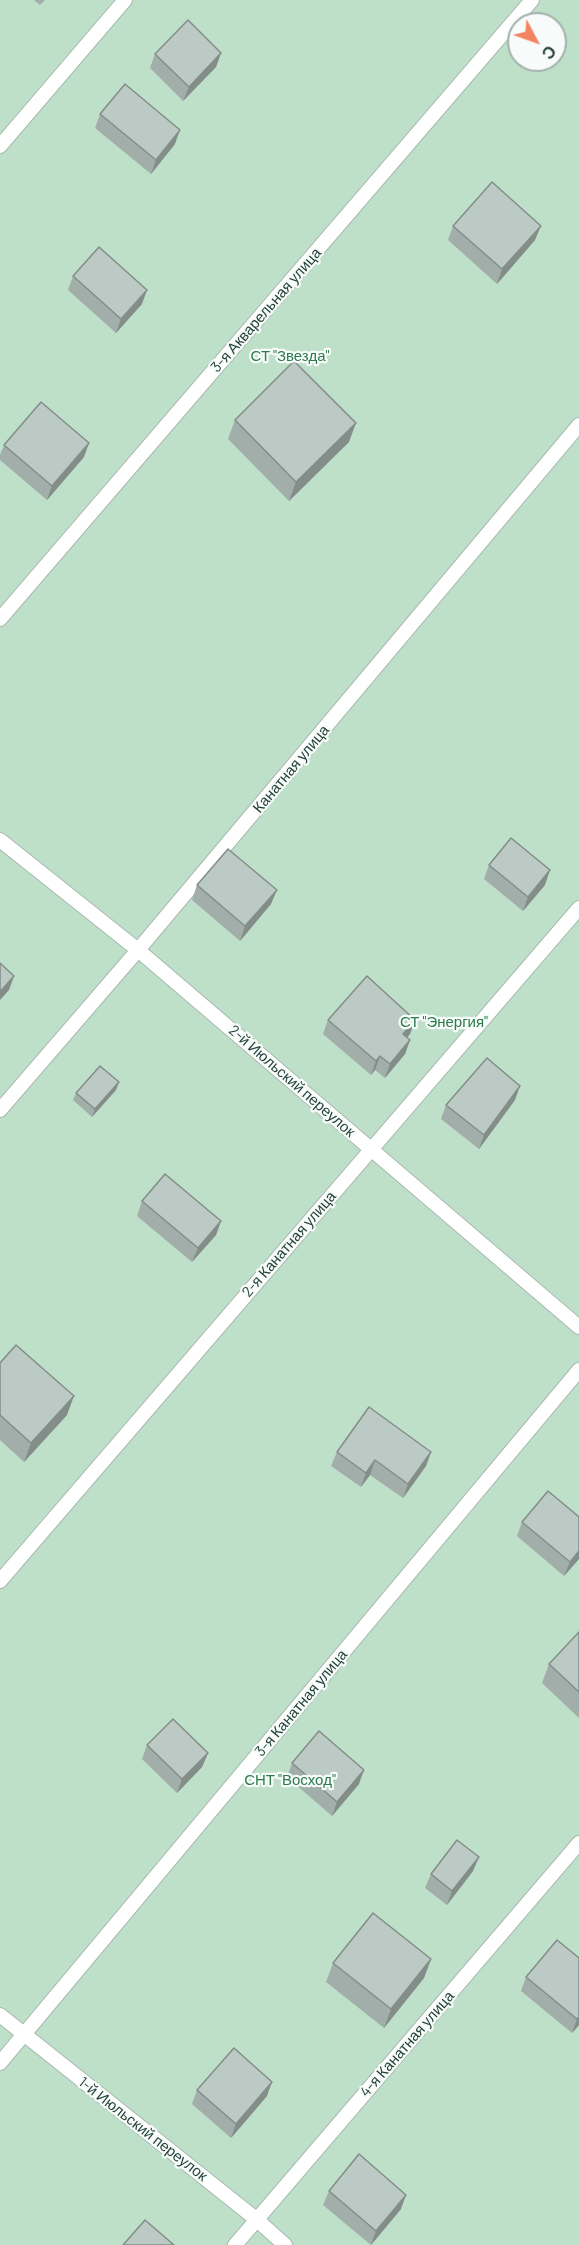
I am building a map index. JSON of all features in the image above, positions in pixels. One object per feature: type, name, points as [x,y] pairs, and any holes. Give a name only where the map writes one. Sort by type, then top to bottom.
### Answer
[{"type":"lane","points":[[0,146],[125,0]]},
{"type":"lane","name":"3-я Акварельная улица","points":[[0,619],[532,0]]},
{"type":"lane","name":"Канатная улица","points":[[0,1110],[138,950],[579,425]]},
{"type":"lane","name":"2-й Июльский переулок","points":[[0,840],[138,950],[579,1327]]},
{"type":"lane","name":"2-я Канатная улица","points":[[0,1581],[579,908]]},
{"type":"lane","name":"3-я Канатная улица","points":[[0,2063],[579,1370]]},
{"type":"lane","name":"4-я Канатная улица","points":[[235,2245],[579,1843]]},
{"type":"lane","name":"1-й Июльский переулок","points":[[0,2015],[256,2219],[285,2245]]},
{"type":"green space","points":[[0,0],[579,0],[579,2245],[0,2245]]},
{"type":"building","points":[[188,20],[221,53],[189,87],[155,54]]},
{"type":"building","points":[[125,84],[180,130],[156,160],[100,114]]},
{"type":"building","points":[[492,182],[541,226],[502,269],[453,226]]},
{"type":"building","points":[[99,247],[147,290],[121,319],[73,276]]},
{"type":"building","points":[[294,361],[356,423],[296,482],[235,420]]},
{"type":"building","points":[[41,402],[89,443],[52,486],[4,445]]},
{"type":"building","points":[[511,838],[550,870],[528,897],[489,865]]},
{"type":"building","points":[[228,849],[277,890],[245,926],[197,885]]},
{"type":"building","points":[[0,963],[14,976],[0,992]]},
{"type":"building","points":[[367,976],[415,1020],[403,1034],[410,1040],[390,1064],[380,1056],[376,1061],[328,1020]]},
{"type":"building","points":[[487,1058],[520,1086],[484,1135],[446,1105]]},
{"type":"building","points":[[100,1066],[119,1082],[95,1109],[76,1093]]},
{"type":"building","points":[[165,1174],[221,1221],[198,1248],[142,1201]]},
{"type":"building","points":[[16,1345],[74,1396],[31,1443],[0,1415],[0,1363]]},
{"type":"building","points":[[369,1407],[431,1452],[408,1484],[375,1460],[366,1473],[337,1452]]},
{"type":"building","points":[[548,1491],[579,1517],[579,1551],[570,1562],[522,1522]]},
{"type":"building","points":[[579,1632],[579,1692],[549,1664]]},
{"type":"building","points":[[173,1719],[208,1753],[182,1779],[147,1745]]},
{"type":"building","points":[[319,1731],[364,1770],[337,1802],[292,1763]]},
{"type":"building","points":[[457,1840],[479,1857],[452,1891],[431,1874]]},
{"type":"building","points":[[373,1913],[431,1959],[391,2009],[333,1963]]},
{"type":"building","points":[[557,1940],[579,1958],[579,2017],[577,2019],[526,1977]]},
{"type":"building","points":[[234,2048],[272,2082],[236,2124],[197,2090]]},
{"type":"building","points":[[359,2154],[406,2195],[376,2231],[329,2191]]},
{"type":"building","points":[[145,2220],[174,2245],[123,2245]]},
{"type":"park label","name":"СТ \"Звезда\"","points":[[290,356]]},
{"type":"park label","name":"СТ \"Энергия\"","points":[[444,1022]]},
{"type":"park label","name":"СНТ \"Восход\"","points":[[290,1780]]}]
